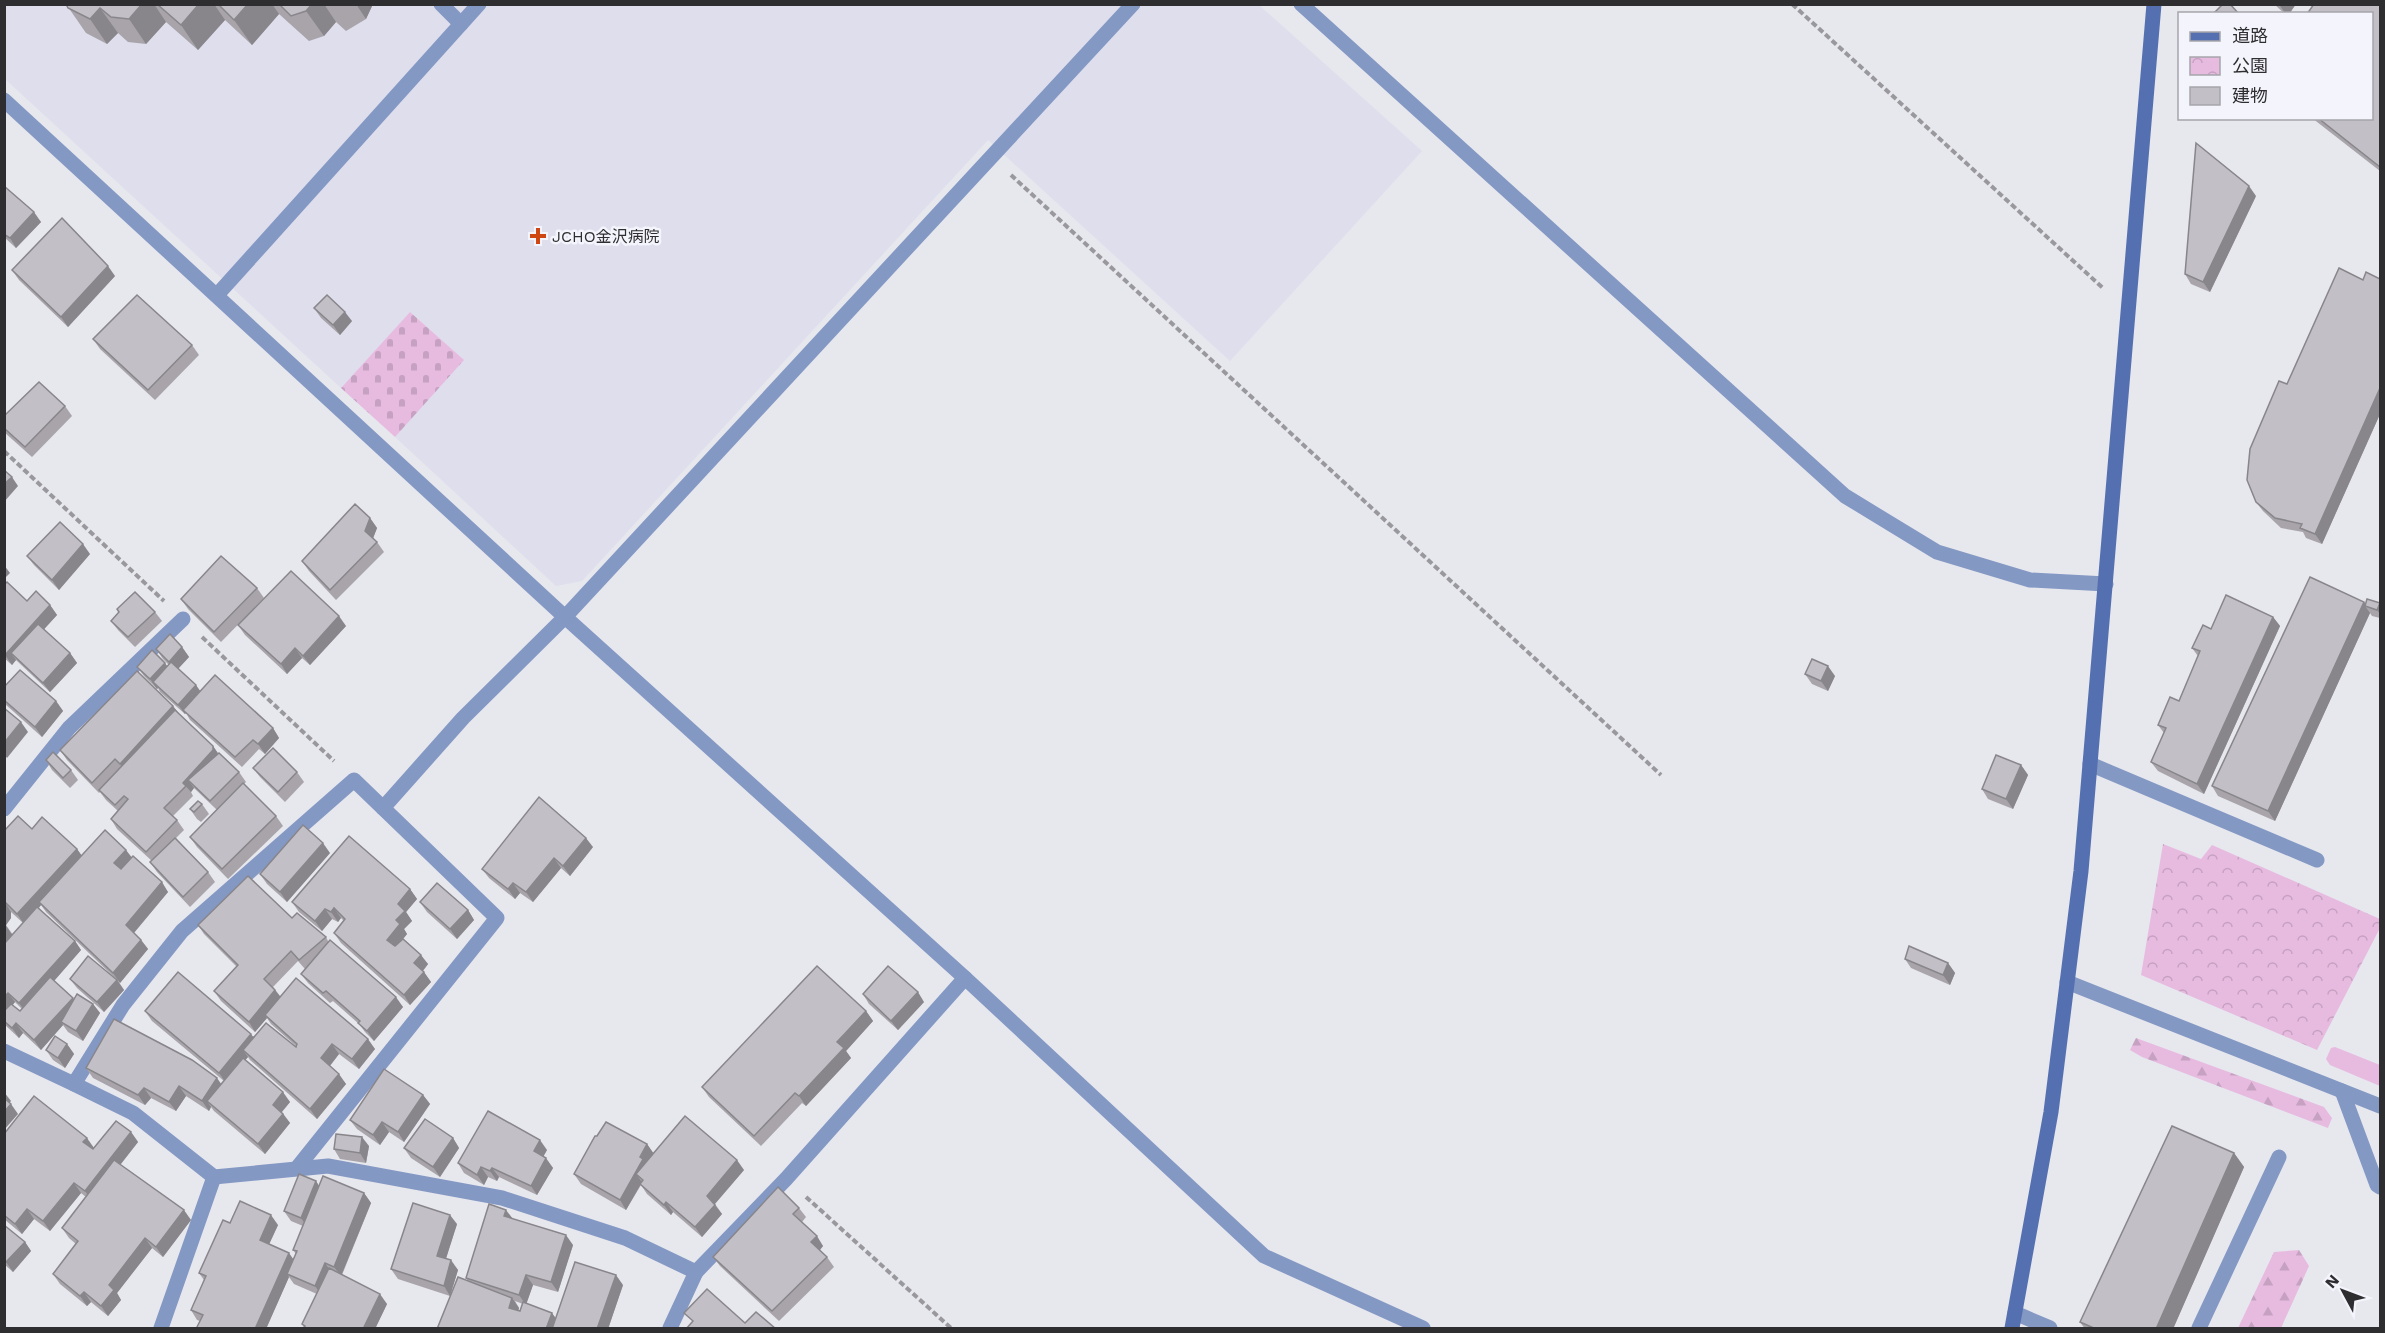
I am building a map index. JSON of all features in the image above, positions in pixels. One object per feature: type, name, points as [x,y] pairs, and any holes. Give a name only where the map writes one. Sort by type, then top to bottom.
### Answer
[{"type":"street","points":[[441,4],[461,24]]},
{"type":"street","points":[[217,296],[479,4]]},
{"type":"street","points":[[383,808],[463,718],[565,617],[1133,4]]},
{"type":"street","points":[[1301,4],[1845,496],[1936,552],[2030,580],[2106,584]]},
{"type":"street","points":[[2050,1329],[2014,1321],[2051,1112],[2067,982],[2090,764],[2154,4]]},
{"type":"street","points":[[4,100],[565,617],[965,978],[1264,1256],[1423,1329]]},
{"type":"street","points":[[4,809],[69,728],[183,619]]},
{"type":"street","points":[[2090,764],[2317,860]]},
{"type":"street","points":[[74,1083],[123,1005],[182,931],[354,780],[497,918],[297,1168]]},
{"type":"street","points":[[670,1329],[696,1272],[786,1179],[965,978]]},
{"type":"street","points":[[2067,982],[2380,1106]]},
{"type":"street","points":[[4,1051],[133,1113],[214,1177],[328,1166],[502,1198],[625,1238],[696,1272]]},
{"type":"street","points":[[2342,1091],[2377,1185],[2380,1186]]},
{"type":"street","points":[[2199,1329],[2279,1157]]},
{"type":"street","points":[[161,1329],[214,1177]]},
{"type":"path","points":[[1792,4],[2127,310]]},
{"type":"path","points":[[991,156],[1661,775]]},
{"type":"path","points":[[786,1179],[951,1329]]},
{"type":"shaded area","name":"JCHO金沢病院","points":[[4,5],[1259,5],[1422,151],[1230,361],[988,140],[582,581],[556,586],[395,437],[463,360],[410,312],[341,388],[5,79]]},
{"type":"green space","points":[[410,312],[464,360],[395,437],[341,388]]},
{"type":"green space","points":[[2163,844],[2201,859],[2212,845],[2380,919],[2380,928],[2317,1050],[2141,975]]},
{"type":"green space","points":[[2136,1038],[2324,1107],[2332,1118],[2328,1128],[2142,1057],[2130,1050]]},
{"type":"green space","points":[[2335,1047],[2380,1065],[2380,1086],[2330,1065],[2326,1059],[2331,1048]]},
{"type":"green space","points":[[2299,1250],[2309,1266],[2281,1328],[2238,1328],[2274,1252]]},
{"type":"building","points":[[66,4],[142,4],[129,19],[111,17],[100,8],[90,19],[68,8]]},
{"type":"building","points":[[157,4],[199,4],[181,25]]},
{"type":"building","points":[[218,4],[248,4],[234,20]]},
{"type":"building","points":[[279,4],[312,4],[306,11],[291,16]]},
{"type":"building","points":[[2223,4],[2230,4],[2237,12],[2215,12]]},
{"type":"building","points":[[2314,4],[2380,4],[2380,167],[2321,120],[2373,120],[2373,12],[2308,12]]},
{"type":"building","points":[[2196,143],[2249,186],[2203,282],[2185,274]]},
{"type":"building","points":[[4,186],[34,212],[10,238],[4,234]]},
{"type":"building","points":[[62,218],[108,266],[61,317],[12,270]]},
{"type":"building","points":[[2339,268],[2363,280],[2366,272],[2380,279],[2380,388],[2315,534],[2300,528],[2302,524],[2275,518],[2256,502],[2247,480],[2250,449],[2279,381],[2287,384]]},
{"type":"building","points":[[137,295],[192,345],[148,390],[93,339]]},
{"type":"building","points":[[327,295],[345,312],[333,325],[314,308]]},
{"type":"building","points":[[39,382],[65,406],[25,447],[4,428],[4,416]]},
{"type":"building","points":[[4,470],[12,477],[4,484]]},
{"type":"building","points":[[355,504],[370,518],[365,531],[377,542],[330,590],[302,561]]},
{"type":"building","points":[[60,522],[83,544],[52,580],[27,556]]},
{"type":"building","points":[[221,556],[257,588],[214,632],[181,599]]},
{"type":"building","points":[[291,571],[339,616],[303,656],[295,648],[281,664],[238,625]]},
{"type":"building","points":[[2310,577],[2364,602],[2268,811],[2212,786]]},
{"type":"building","points":[[7,582],[27,601],[36,591],[50,605],[5,655],[4,585]]},
{"type":"building","points":[[135,592],[155,612],[128,637],[111,621],[119,612],[117,609]]},
{"type":"building","points":[[2226,595],[2273,617],[2197,784],[2151,762],[2166,728],[2158,725],[2170,697],[2179,701],[2200,651],[2192,648],[2203,625],[2211,629]]},
{"type":"building","points":[[2367,599],[2380,603],[2377,610],[2365,606]]},
{"type":"building","points":[[38,624],[70,653],[43,683],[11,653]]},
{"type":"building","points":[[170,634],[182,647],[169,662],[156,649]]},
{"type":"building","points":[[152,650],[165,663],[150,679],[137,667]]},
{"type":"building","points":[[1812,659],[1828,666],[1821,681],[1805,674]]},
{"type":"building","points":[[171,662],[196,685],[178,705],[153,682]]},
{"type":"building","points":[[20,670],[56,701],[35,727],[4,700],[4,687]]},
{"type":"building","points":[[137,671],[173,706],[120,764],[115,759],[92,783],[60,750]]},
{"type":"building","points":[[215,675],[273,728],[258,744],[253,740],[235,757],[183,710]]},
{"type":"building","points":[[4,708],[21,722],[4,743]]},
{"type":"building","points":[[175,710],[213,746],[213,750],[183,783],[186,786],[164,808],[177,820],[146,852],[111,819],[128,799],[124,796],[115,805],[99,790]]},
{"type":"building","points":[[273,748],[297,772],[278,792],[253,768]]},
{"type":"building","points":[[53,752],[71,770],[63,778],[46,760]]},
{"type":"building","points":[[219,753],[239,772],[210,801],[188,780]]},
{"type":"building","points":[[1996,755],[2021,765],[2006,799],[1982,789]]},
{"type":"building","points":[[243,783],[276,816],[222,869],[190,837]]},
{"type":"building","points":[[539,797],[586,838],[563,866],[554,858],[526,892],[513,883],[508,889],[482,869]]},
{"type":"building","points":[[198,801],[202,804],[194,812],[190,809]]},
{"type":"building","points":[[18,816],[32,829],[42,817],[77,849],[17,914],[5,902],[4,907],[4,831]]},
{"type":"building","points":[[303,825],[323,843],[280,892],[260,874]]},
{"type":"building","points":[[105,830],[126,850],[114,863],[121,869],[133,856],[162,882],[126,925],[141,940],[113,973],[39,902]]},
{"type":"building","points":[[349,836],[410,889],[398,904],[405,911],[396,920],[400,924],[387,940],[395,946],[403,939],[421,955],[414,963],[424,972],[404,995],[334,933],[345,919],[334,908],[331,912],[325,909],[315,921],[292,902]]},
{"type":"building","points":[[175,838],[208,872],[183,897],[150,862]]},
{"type":"building","points":[[248,876],[292,918],[297,913],[326,937],[299,960],[291,951],[264,979],[275,990],[249,1022],[214,991],[238,965],[198,925]]},
{"type":"building","points":[[437,883],[468,910],[450,929],[420,902]]},
{"type":"building","points":[[37,907],[75,941],[19,1003],[8,993],[4,997],[4,944]]},
{"type":"building","points":[[330,940],[396,997],[367,1031],[358,1023],[360,1021],[326,991],[323,993],[301,974]]},
{"type":"building","points":[[1909,946],[1948,963],[1943,975],[1905,959]]},
{"type":"building","points":[[88,956],[117,980],[97,1002],[70,979]]},
{"type":"building","points":[[817,966],[866,1011],[837,1042],[844,1048],[799,1096],[795,1093],[754,1136],[702,1087]]},
{"type":"building","points":[[888,966],[918,992],[891,1021],[863,994]]},
{"type":"building","points":[[178,972],[251,1034],[219,1073],[145,1011]]},
{"type":"building","points":[[50,977],[73,998],[34,1040],[16,1023],[12,1028],[4,1021],[4,1011],[11,1004],[20,1011]]},
{"type":"building","points":[[296,978],[368,1039],[352,1059],[332,1044],[321,1058],[339,1074],[310,1109],[243,1050],[266,1023],[296,1047],[297,1044],[265,1015]]},
{"type":"building","points":[[77,994],[93,1004],[76,1031],[61,1022]]},
{"type":"building","points":[[114,1019],[192,1060],[217,1078],[202,1101],[179,1086],[169,1102],[144,1088],[138,1095],[86,1068]]},
{"type":"building","points":[[55,1036],[67,1044],[58,1058],[46,1050]]},
{"type":"building","points":[[243,1058],[283,1092],[273,1105],[283,1114],[258,1144],[207,1101]]},
{"type":"building","points":[[384,1069],[423,1095],[398,1132],[382,1122],[373,1135],[350,1120]]},
{"type":"building","points":[[34,1096],[87,1138],[83,1142],[93,1149],[116,1121],[131,1132],[85,1191],[74,1183],[43,1221],[27,1209],[15,1224],[4,1215],[4,1134]]},
{"type":"building","points":[[4,1098],[11,1104],[4,1112]]},
{"type":"building","points":[[488,1111],[540,1140],[534,1151],[546,1158],[531,1186],[492,1168],[490,1171],[481,1167],[477,1175],[458,1163]]},
{"type":"building","points":[[685,1116],[737,1160],[707,1196],[715,1205],[695,1227],[666,1202],[664,1205],[640,1184],[643,1180],[636,1174]]},
{"type":"building","points":[[425,1119],[453,1138],[433,1167],[404,1148]]},
{"type":"building","points":[[606,1122],[647,1144],[640,1157],[643,1159],[620,1200],[574,1174],[595,1136]]},
{"type":"building","points":[[2172,1126],[2234,1153],[2156,1329],[2096,1329],[2080,1322]]},
{"type":"building","points":[[336,1134],[362,1137],[360,1153],[334,1149]]},
{"type":"building","points":[[114,1160],[184,1210],[156,1247],[145,1238],[109,1285],[114,1290],[101,1306],[84,1292],[80,1296],[53,1274],[78,1241],[62,1228]]},
{"type":"building","points":[[299,1174],[316,1181],[301,1218],[284,1211]]},
{"type":"building","points":[[323,1176],[364,1193],[334,1267],[325,1263],[315,1286],[287,1274],[297,1251],[293,1250]]},
{"type":"building","points":[[778,1187],[799,1208],[793,1214],[817,1236],[811,1242],[827,1257],[772,1311],[713,1257]]},
{"type":"building","points":[[240,1201],[271,1215],[260,1240],[289,1253],[255,1329],[196,1329],[203,1315],[191,1310],[206,1276],[199,1273],[223,1220],[230,1223]]},
{"type":"building","points":[[413,1203],[450,1215],[437,1256],[451,1260],[444,1286],[391,1269]]},
{"type":"building","points":[[489,1204],[506,1210],[504,1216],[566,1235],[551,1282],[526,1275],[519,1295],[466,1278]]},
{"type":"building","points":[[4,1225],[25,1242],[6,1262],[4,1261]]},
{"type":"building","points":[[575,1262],[616,1275],[597,1329],[552,1329]]},
{"type":"building","points":[[329,1268],[380,1294],[363,1329],[304,1329],[305,1326],[302,1324]]},
{"type":"building","points":[[458,1277],[512,1298],[509,1308],[520,1311],[523,1302],[552,1313],[546,1329],[437,1329]]},
{"type":"building","points":[[707,1289],[745,1323],[756,1312],[776,1329],[686,1329],[693,1321],[684,1313]]},
{"type":"place","name":"JCHO金沢病院","points":[[538,236]]}]
